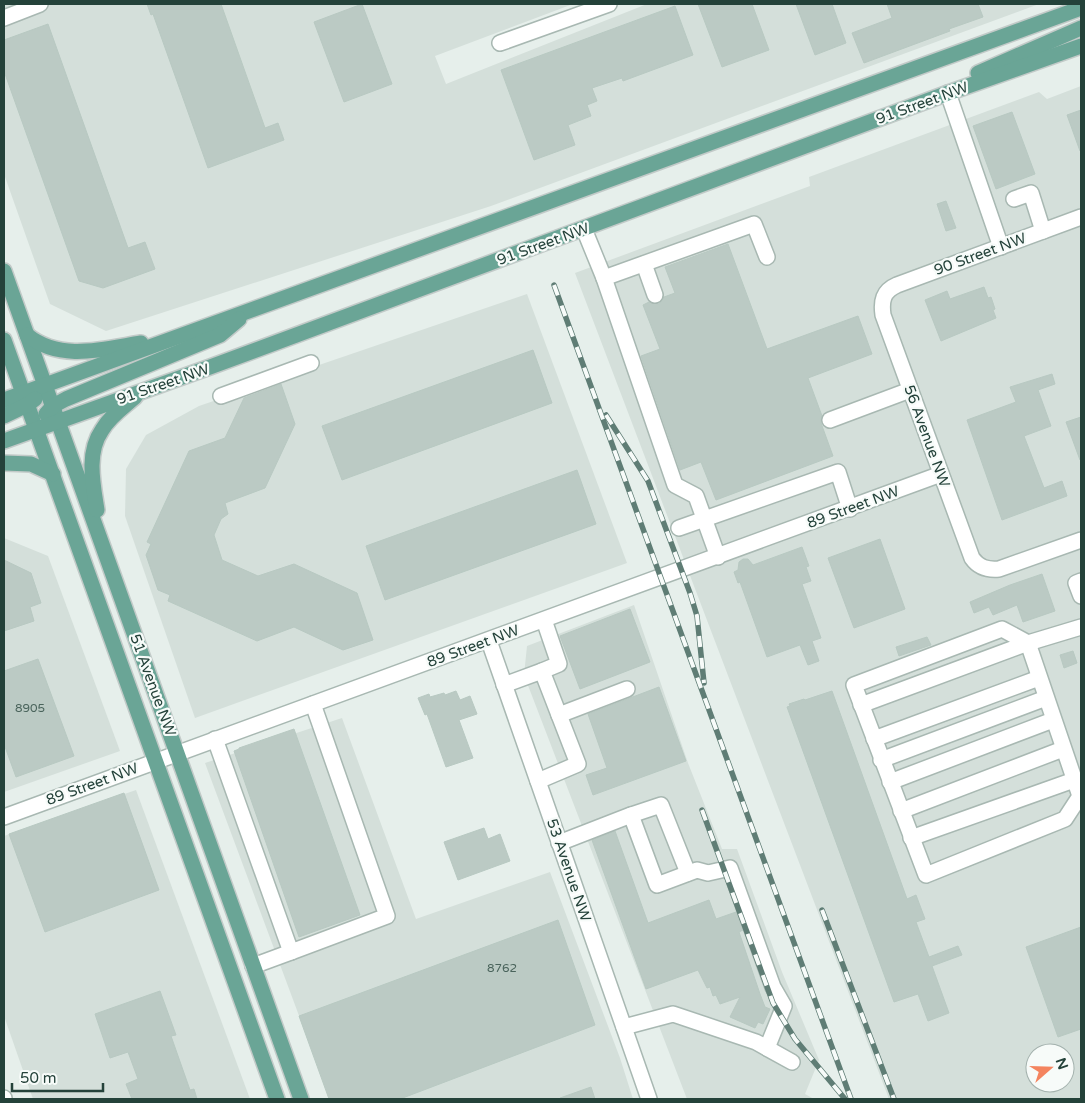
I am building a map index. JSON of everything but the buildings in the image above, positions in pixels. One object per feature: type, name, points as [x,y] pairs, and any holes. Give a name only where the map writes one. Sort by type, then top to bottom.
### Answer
[{"type":"main road","points":[[4,400],[25,399],[42,393],[45,385],[1081,8]]},
{"type":"main road","points":[[951,92],[980,71],[1081,28]]},
{"type":"main road","name":"91 Street NW","points":[[55,414],[142,391],[951,92],[1081,46]]},
{"type":"main road","name":"51 Avenue NW","points":[[4,271],[301,1099]]},
{"type":"main road","points":[[4,441],[36,429],[47,412],[55,414],[66,399],[220,334],[248,312]]},
{"type":"main road","points":[[27,335],[47,348],[84,351],[101,350],[185,335]]},
{"type":"main road","name":"51 Avenue NW","points":[[4,340],[277,1099]]},
{"type":"main road","points":[[103,546],[93,484],[94,452],[103,428],[112,417],[142,391]]},
{"type":"main road","points":[[4,416],[25,399]]},
{"type":"main road","points":[[4,463],[32,464],[53,474]]},
{"type":"street","points":[[4,18],[40,4]]},
{"type":"street","points":[[500,43],[609,4]]},
{"type":"street","points":[[951,92],[1001,247]]},
{"type":"street","points":[[1014,199],[1031,193],[1043,231]]},
{"type":"street","name":"90 Street NW","points":[[884,297],[887,291],[897,285],[1081,217]]},
{"type":"street","points":[[604,278],[754,224],[767,257]]},
{"type":"street","points":[[584,229],[604,278],[675,485],[696,496],[718,557]]},
{"type":"street","points":[[644,264],[655,295]]},
{"type":"street","name":"56 Avenue NW","points":[[884,297],[882,302],[883,316],[975,563],[986,568],[999,570],[1081,540]]},
{"type":"street","points":[[222,396],[311,363]]},
{"type":"street","points":[[830,420],[910,390]]},
{"type":"street","points":[[679,528],[838,472],[850,509]]},
{"type":"street","name":"89 Street NW","points":[[4,817],[154,760],[718,557],[941,474]]},
{"type":"street","points":[[1081,581],[1076,583],[1081,596]]},
{"type":"street","points":[[504,685],[559,664],[544,620]]},
{"type":"street","points":[[861,704],[1028,643],[1081,627]]},
{"type":"street","points":[[1002,628],[1028,643],[1080,796],[1065,819],[926,875],[854,685],[1002,628]]},
{"type":"street","name":"53 Avenue NW","points":[[489,640],[649,1099]]},
{"type":"street","points":[[538,781],[578,764],[542,670]]},
{"type":"street","points":[[874,739],[1039,678]]},
{"type":"street","points":[[559,715],[627,689]]},
{"type":"street","points":[[881,760],[1046,698]]},
{"type":"street","points":[[253,966],[387,916],[313,704]]},
{"type":"street","points":[[890,782],[1053,720]]},
{"type":"street","points":[[214,739],[291,952]]},
{"type":"street","points":[[901,811],[1063,749]]},
{"type":"street","points":[[911,838],[1074,780]]},
{"type":"street","points":[[559,844],[661,805],[688,873]]},
{"type":"street","points":[[631,815],[657,885],[697,870],[708,873],[730,868],[773,987],[784,1006],[767,1048]]},
{"type":"street","points":[[624,1027],[672,1014],[756,1042],[792,1062]]},
{"type":"shaded area","points":[[4,4],[573,4],[435,56],[446,84],[647,4],[1039,4],[491,206],[106,331],[50,304],[4,174]]},
{"type":"shaded area","points":[[1081,86],[1081,1099],[889,1099],[575,273],[810,186],[809,177],[1039,92],[1047,99]]},
{"type":"shaded area","points":[[527,294],[627,563],[195,718],[125,516],[126,469],[146,435],[199,406]]},
{"type":"shaded area","points":[[4,538],[48,556],[120,751],[4,792]]},
{"type":"shaded area","points":[[634,605],[688,763],[722,849],[737,849],[782,972],[819,1060],[805,1094],[814,1099],[687,1099],[524,675],[527,646]]},
{"type":"shaded area","points":[[342,718],[416,919],[550,872],[620,1058],[633,1099],[330,1099],[205,763]]},
{"type":"shaded area","points":[[136,790],[250,1099],[33,1099],[4,1016],[4,836]]},
{"type":"railway","points":[[554,285],[851,1099]]},
{"type":"railway","points":[[606,415],[648,481],[690,593],[697,616],[704,683]]},
{"type":"railway","points":[[702,810],[773,1003],[795,1039],[845,1099]]},
{"type":"railway","points":[[822,910],[894,1099]]}]
